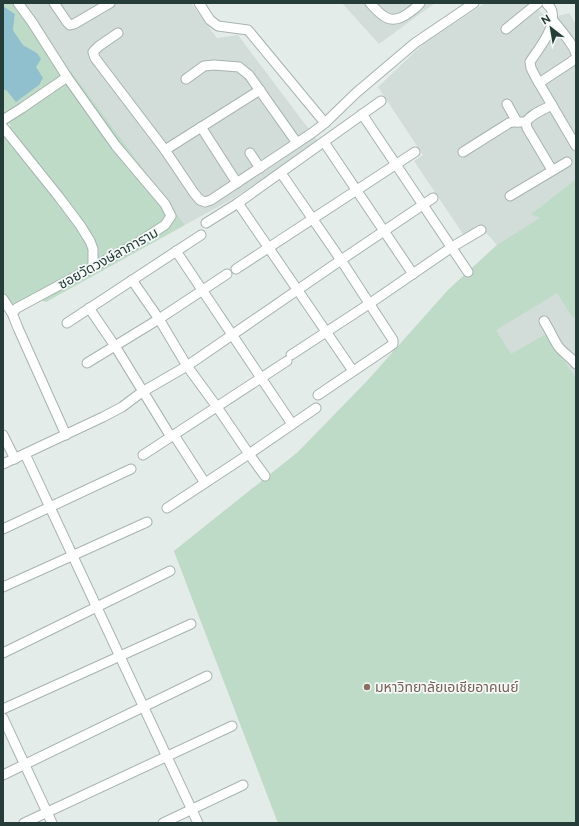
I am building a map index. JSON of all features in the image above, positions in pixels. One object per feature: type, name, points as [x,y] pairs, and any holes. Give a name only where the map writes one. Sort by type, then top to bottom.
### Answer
[{"type":"street","name":"ซอยวัดวงษ์ลาภาราม","points":[[12,313],[17,308],[134,245],[165,225],[172,216],[165,204],[116,146],[67,77],[18,3]]},
{"type":"street","points":[[54,3],[70,25],[110,3]]},
{"type":"street","points":[[199,3],[210,20],[218,26],[248,30],[325,123]]},
{"type":"street","points":[[370,3],[379,13],[387,18],[396,19],[402,18],[420,3]]},
{"type":"street","points":[[118,33],[93,52],[95,58],[165,150],[194,193],[200,200],[205,202],[211,200],[312,133],[415,43],[474,3]]},
{"type":"street","points":[[506,29],[545,3],[552,13],[551,28],[530,62],[531,68],[576,146]]},
{"type":"street","points":[[539,83],[571,62],[576,56],[571,44],[552,19]]},
{"type":"street","points":[[186,79],[204,66],[214,65],[239,67],[249,75],[297,143]]},
{"type":"street","points":[[3,120],[67,77]]},
{"type":"street","points":[[165,150],[260,90]]},
{"type":"street","points":[[206,222],[238,203],[381,101]]},
{"type":"street","points":[[507,104],[527,128],[552,170]]},
{"type":"street","points":[[463,152],[509,123],[527,120],[552,105]]},
{"type":"street","points":[[362,114],[468,272]]},
{"type":"street","points":[[3,127],[80,224],[93,249],[93,266]]},
{"type":"street","points":[[201,127],[237,183]]},
{"type":"street","points":[[324,142],[413,274]]},
{"type":"street","points":[[236,268],[415,152]]},
{"type":"street","points":[[250,153],[260,168]]},
{"type":"street","points":[[510,196],[567,162]]},
{"type":"street","points":[[281,172],[393,340],[393,344],[318,395]]},
{"type":"street","points":[[3,464],[122,407],[142,392],[187,366],[433,198]]},
{"type":"street","points":[[238,203],[353,372]]},
{"type":"street","points":[[143,455],[261,378],[452,247],[481,230]]},
{"type":"street","points":[[67,323],[201,236]]},
{"type":"street","points":[[176,251],[292,424]]},
{"type":"street","points":[[87,363],[159,319],[227,274]]},
{"type":"street","points":[[132,280],[159,319],[187,366],[265,476]]},
{"type":"street","points":[[3,299],[12,313],[66,435]]},
{"type":"street","points":[[89,308],[142,392],[205,483]]},
{"type":"street","points":[[544,321],[558,346],[576,364]]},
{"type":"street","points":[[167,508],[316,408]]},
{"type":"street","points":[[3,436],[15,459]]},
{"type":"street","points":[[25,454],[198,823]]},
{"type":"street","points":[[3,529],[131,469]]},
{"type":"street","points":[[3,587],[147,522]]},
{"type":"street","points":[[3,652],[170,572]]},
{"type":"street","points":[[3,709],[191,624]]},
{"type":"street","points":[[3,775],[206,676]]},
{"type":"street","points":[[3,718],[52,823]]},
{"type":"street","points":[[24,823],[232,726]]},
{"type":"street","points":[[162,823],[243,785]]},
{"type":"shaded area","points":[[21,3],[191,3],[217,38],[238,35],[317,140],[301,154],[234,198],[185,225]]},
{"type":"shaded area","points":[[342,3],[435,3],[379,44]]},
{"type":"shaded area","points":[[485,3],[531,3],[548,19],[569,13],[576,24],[576,179],[531,214],[576,194],[576,823],[278,823],[174,551],[298,452],[368,380],[448,290],[497,245],[481,227],[463,234],[414,161],[423,155],[378,87],[423,44]]},
{"type":"green space","points":[[3,3],[21,3],[185,225],[46,302],[29,296],[3,310],[3,132],[11,126],[3,116],[3,89],[7,91],[14,99],[35,67],[37,53],[23,45],[13,30],[15,14],[3,6]]},
{"type":"green space","points":[[576,179],[576,316],[573,318],[557,293],[496,330],[511,354],[546,334],[576,378],[576,823],[278,823],[174,551],[298,452],[368,380],[448,290],[497,245],[540,218],[531,214]]},
{"type":"water","points":[[3,6],[15,14],[13,30],[23,45],[37,53],[41,59],[36,67],[43,78],[39,85],[16,102],[7,91],[3,89]]},
{"type":"place","name":"มหาวิทยาลัยเอเชียอาคเนย์","points":[[367,687]]}]
